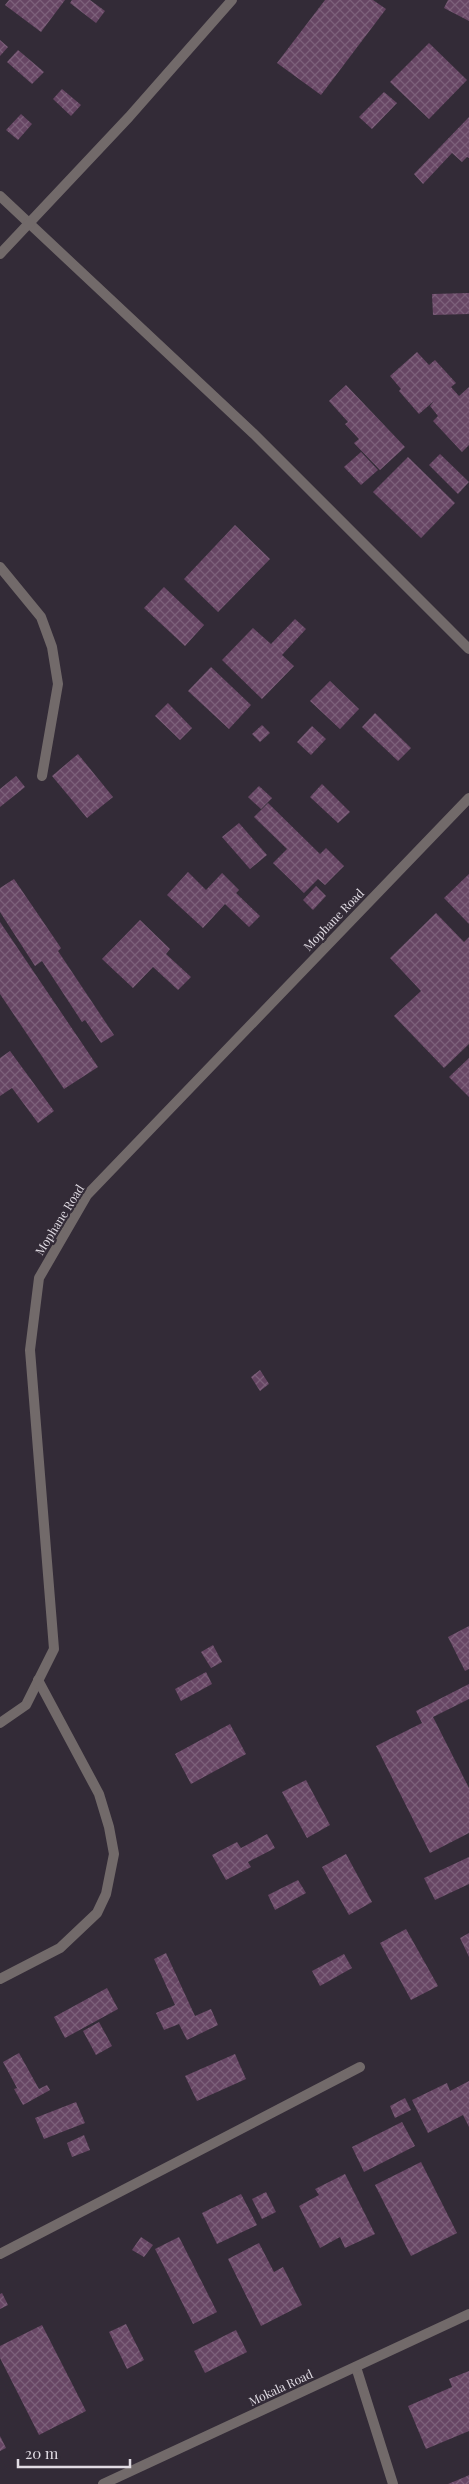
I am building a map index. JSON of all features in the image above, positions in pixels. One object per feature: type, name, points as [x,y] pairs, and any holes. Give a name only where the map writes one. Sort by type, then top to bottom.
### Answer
[{"type":"street","points":[[0,254],[129,117],[232,0]]},
{"type":"street","points":[[0,196],[254,434],[469,649]]},
{"type":"street","points":[[0,567],[41,617],[52,647],[58,684],[42,776]]},
{"type":"street","name":"Mophane Road","points":[[0,1723],[26,1705],[54,1649],[30,1350],[40,1278],[87,1195],[469,798]]},
{"type":"street","points":[[0,1979],[60,1948],[97,1913],[106,1894],[114,1854],[109,1827],[99,1794],[38,1680]]},
{"type":"street","points":[[0,2254],[360,2067]]},
{"type":"street","name":"Mokala Road","points":[[103,2484],[469,2314]]},
{"type":"street","points":[[356,2367],[393,2484]]},
{"type":"building","points":[[9,0],[65,0],[41,32],[5,5]]},
{"type":"building","points":[[72,0],[90,0],[105,11],[96,23],[70,3]]},
{"type":"building","points":[[325,0],[373,0],[386,9],[321,95],[277,63]]},
{"type":"building","points":[[448,0],[469,0],[469,21],[444,8]]},
{"type":"building","points":[[0,40],[8,47],[0,56]]},
{"type":"building","points":[[429,43],[467,80],[429,119],[390,82]]},
{"type":"building","points":[[18,50],[44,72],[32,84],[7,62]]},
{"type":"building","points":[[62,89],[81,105],[71,116],[53,99]]},
{"type":"building","points":[[384,92],[397,103],[372,129],[359,117]]},
{"type":"building","points":[[21,114],[32,124],[18,140],[6,130]]},
{"type":"building","points":[[469,117],[469,158],[467,157],[462,162],[452,153],[423,184],[414,174]]},
{"type":"building","points":[[469,293],[469,314],[433,315],[432,294]]},
{"type":"building","points":[[417,352],[429,365],[435,360],[456,383],[451,387],[459,396],[469,387],[469,445],[462,452],[433,421],[438,416],[430,406],[434,401],[419,414],[399,391],[401,389],[390,376]]},
{"type":"building","points":[[346,385],[405,447],[380,470],[354,443],[359,439],[345,424],[348,422],[329,401]]},
{"type":"building","points":[[361,452],[378,470],[361,485],[344,467]]},
{"type":"building","points":[[440,454],[469,482],[458,494],[429,465]]},
{"type":"building","points":[[408,457],[455,503],[421,538],[373,492]]},
{"type":"building","points":[[235,525],[270,559],[218,612],[184,579]]},
{"type":"building","points":[[164,587],[204,625],[185,646],[144,608]]},
{"type":"building","points":[[295,619],[306,629],[282,655],[294,666],[262,699],[222,660],[253,628],[271,644]]},
{"type":"building","points":[[211,667],[251,705],[229,729],[188,691]]},
{"type":"building","points":[[330,681],[359,709],[340,729],[310,701]]},
{"type":"building","points":[[168,703],[192,728],[180,740],[155,716]]},
{"type":"building","points":[[375,713],[411,748],[398,761],[362,727]]},
{"type":"building","points":[[262,725],[270,733],[260,742],[252,734]]},
{"type":"building","points":[[312,726],[326,739],[311,755],[297,742]]},
{"type":"building","points":[[78,754],[113,797],[87,818],[52,776]]},
{"type":"building","points":[[16,776],[25,787],[0,807],[0,789]]},
{"type":"building","points":[[322,784],[350,812],[338,823],[310,797]]},
{"type":"building","points":[[259,786],[272,798],[261,809],[248,797]]},
{"type":"building","points":[[268,803],[320,854],[326,848],[344,866],[325,885],[318,879],[304,893],[273,863],[287,849],[254,817]]},
{"type":"building","points":[[239,823],[267,855],[250,869],[222,837]]},
{"type":"building","points":[[188,872],[206,890],[222,873],[239,890],[236,893],[260,916],[249,927],[225,904],[203,928],[167,895]]},
{"type":"building","points":[[469,874],[469,924],[444,898]]},
{"type":"building","points":[[14,879],[61,948],[58,951],[114,1035],[101,1043],[85,1020],[82,1022],[42,961],[35,966],[0,912],[0,888]]},
{"type":"building","points":[[316,886],[326,896],[313,910],[303,900]]},
{"type":"building","points":[[436,913],[464,942],[469,937],[469,1044],[444,1068],[394,1016],[421,991],[390,958]]},
{"type":"building","points":[[140,920],[170,949],[166,954],[191,977],[178,990],[153,967],[133,988],[102,959]]},
{"type":"building","points":[[0,922],[98,1067],[64,1089],[0,994]]},
{"type":"building","points":[[10,1051],[54,1111],[38,1123],[12,1088],[0,1096],[0,1058]]},
{"type":"building","points":[[469,1058],[469,1097],[449,1077]]},
{"type":"building","points":[[260,1370],[269,1384],[260,1391],[251,1377]]},
{"type":"building","points":[[469,1626],[469,1669],[465,1671],[448,1637]]},
{"type":"building","points":[[213,1645],[222,1662],[211,1668],[201,1652]]},
{"type":"building","points":[[206,1672],[212,1684],[181,1701],[175,1689]]},
{"type":"building","points":[[469,1684],[469,1699],[433,1717],[469,1788],[469,1833],[430,1853],[376,1746],[422,1723],[416,1711]]},
{"type":"building","points":[[230,1724],[246,1754],[191,1784],[175,1754]]},
{"type":"building","points":[[306,1780],[330,1825],[307,1838],[282,1792]]},
{"type":"building","points":[[267,1834],[275,1848],[248,1862],[251,1867],[226,1880],[212,1855],[237,1842],[241,1848]]},
{"type":"building","points":[[346,1854],[372,1902],[349,1915],[322,1867]]},
{"type":"building","points":[[469,1857],[469,1884],[435,1900],[424,1878]]},
{"type":"building","points":[[298,1880],[306,1893],[275,1910],[268,1895]]},
{"type":"building","points":[[406,1929],[438,1986],[411,2000],[380,1943]]},
{"type":"building","points":[[469,1933],[469,1957],[460,1938]]},
{"type":"building","points":[[166,1953],[195,2016],[211,2009],[218,2025],[187,2040],[179,2024],[164,2030],[156,2013],[175,2005],[154,1959]]},
{"type":"building","points":[[344,1954],[352,1968],[320,1986],[312,1971]]},
{"type":"building","points":[[107,1988],[118,2009],[65,2038],[54,2017]]},
{"type":"building","points":[[99,2022],[112,2046],[96,2055],[83,2031]]},
{"type":"building","points":[[19,2053],[39,2089],[47,2085],[50,2090],[23,2105],[14,2089],[17,2088],[3,2062]]},
{"type":"building","points":[[235,2054],[246,2079],[197,2101],[185,2076]]},
{"type":"building","points":[[469,2081],[469,2127],[463,2115],[428,2133],[412,2100],[447,2083],[450,2091]]},
{"type":"building","points":[[405,2098],[411,2110],[395,2118],[390,2106]]},
{"type":"building","points":[[76,2102],[85,2123],[44,2139],[35,2118]]},
{"type":"building","points":[[402,2122],[415,2146],[364,2172],[352,2147]]},
{"type":"building","points":[[84,2135],[90,2150],[72,2157],[67,2143]]},
{"type":"building","points":[[421,2162],[457,2233],[411,2256],[375,2185]]},
{"type":"building","points":[[345,2174],[375,2234],[345,2248],[340,2237],[320,2248],[299,2206],[319,2195],[315,2189]]},
{"type":"building","points":[[266,2192],[276,2212],[262,2219],[252,2199]]},
{"type":"building","points":[[241,2194],[257,2225],[217,2244],[202,2213]]},
{"type":"building","points":[[141,2237],[153,2245],[144,2257],[132,2250]]},
{"type":"building","points":[[179,2237],[217,2312],[193,2324],[155,2249]]},
{"type":"building","points":[[259,2243],[274,2272],[283,2267],[302,2305],[261,2326],[228,2259]]},
{"type":"building","points":[[2,2293],[8,2305],[0,2309],[0,2294]]},
{"type":"building","points":[[126,2324],[144,2360],[127,2369],[109,2332]]},
{"type":"building","points":[[42,2325],[86,2411],[39,2435],[0,2358],[0,2346]]},
{"type":"building","points":[[236,2330],[247,2352],[205,2373],[194,2351]]},
{"type":"building","points":[[469,2371],[469,2431],[426,2449],[408,2406],[452,2387],[449,2379]]},
{"type":"building","points":[[0,2436],[6,2448],[0,2451]]},
{"type":"building","points":[[469,2475],[469,2484],[448,2484],[465,2477]]}]
